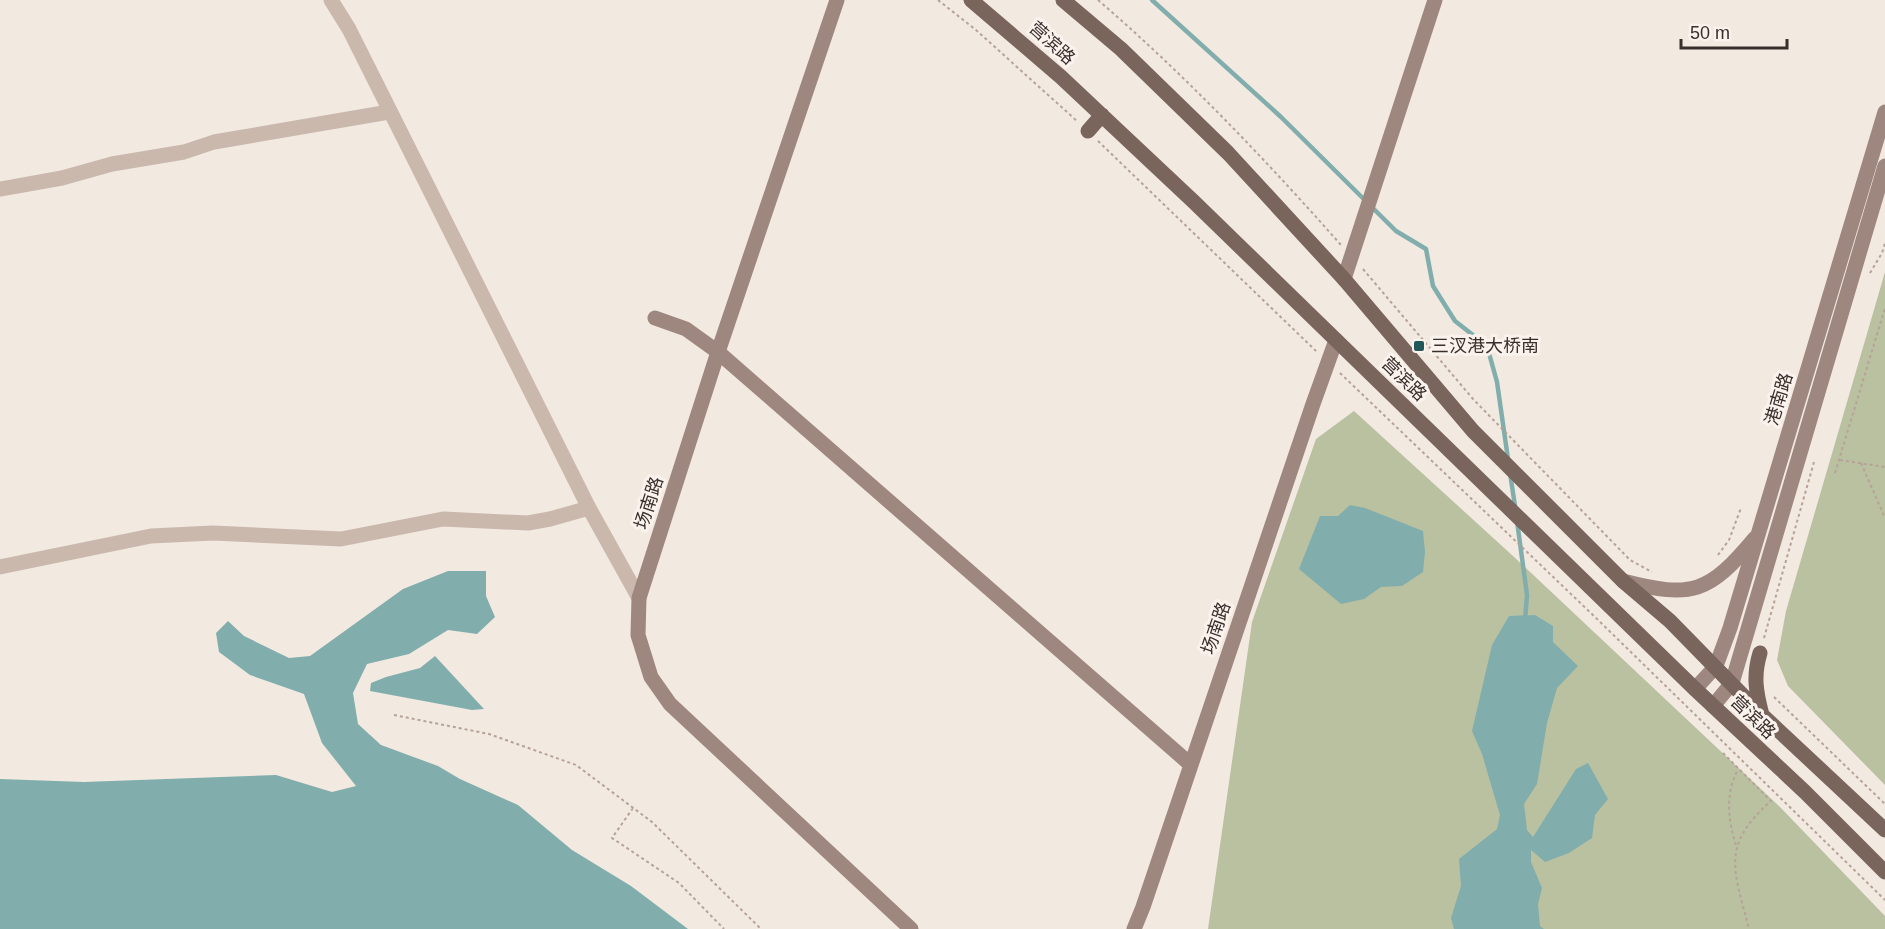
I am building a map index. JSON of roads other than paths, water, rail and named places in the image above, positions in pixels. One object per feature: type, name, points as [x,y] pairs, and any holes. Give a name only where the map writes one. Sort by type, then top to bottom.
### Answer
[{"type":"main road","name":"营滨路","points":[[971,0],[1011,33],[1102,116],[1450,449],[1885,872]]},
{"type":"main road","name":"营滨路","points":[[1063,0],[1121,49],[1228,153],[1344,279],[1473,431],[1623,581],[1670,621],[1762,715],[1885,830]]},
{"type":"main road","points":[[1088,131],[1102,116]]},
{"type":"main road","points":[[1760,653],[1755,668],[1755,684],[1762,715]]},
{"type":"street","points":[[331,0],[349,29],[589,508],[639,598]]},
{"type":"street","name":"场南路","points":[[837,0],[718,352],[639,598],[638,635],[651,677],[670,704],[911,929]]},
{"type":"street","points":[[1344,279],[1435,0]]},
{"type":"street","points":[[0,189],[62,178],[112,164],[184,152],[214,142],[389,112]]},
{"type":"street","name":"港南路","points":[[1695,689],[1716,666],[1730,628],[1885,112]]},
{"type":"street","name":"港南路","points":[[1713,706],[1731,683],[1885,166]]},
{"type":"street","points":[[655,318],[686,328],[718,352],[1190,764]]},
{"type":"street","name":"场南路","points":[[1134,929],[1336,340]]},
{"type":"street","points":[[0,567],[151,536],[213,533],[341,539],[443,519],[528,523],[589,508]]},
{"type":"street","points":[[1623,581],[1658,590],[1688,590],[1709,584],[1739,557],[1759,534]]},
{"type":"water","points":[[1350,505],[1365,508],[1423,531],[1425,552],[1423,572],[1402,586],[1381,587],[1364,599],[1341,604],[1299,569],[1320,516],[1338,516]]},
{"type":"water","points":[[448,571],[486,571],[486,596],[495,617],[477,634],[448,630],[409,654],[367,664],[353,693],[358,724],[381,745],[438,766],[460,779],[518,805],[572,850],[631,886],[688,929],[0,929],[0,779],[84,782],[276,775],[332,792],[356,786],[322,743],[304,694],[250,675],[219,652],[216,633],[228,621],[244,636],[289,658],[310,656],[403,589]]},
{"type":"water","points":[[1535,615],[1553,626],[1553,642],[1578,666],[1557,688],[1547,723],[1537,784],[1524,804],[1527,830],[1533,837],[1576,769],[1588,763],[1608,799],[1595,815],[1592,838],[1569,853],[1545,862],[1531,850],[1531,862],[1542,888],[1538,904],[1540,926],[1544,929],[1454,929],[1451,918],[1461,886],[1459,859],[1497,829],[1500,815],[1482,754],[1472,731],[1492,645],[1509,616]]},
{"type":"water","points":[[435,656],[484,709],[472,710],[370,691],[371,683],[420,668]]},
{"type":"waterway","points":[[1152,0],[1281,117],[1396,231],[1426,249],[1433,286],[1455,321],[1487,346],[1497,382],[1508,459]]},
{"type":"waterway","points":[[1510,473],[1515,506]]},
{"type":"waterway","points":[[1517,521],[1527,595],[1525,620]]},
{"type":"place","name":"三汊港大桥南","points":[[1419,346]]}]
